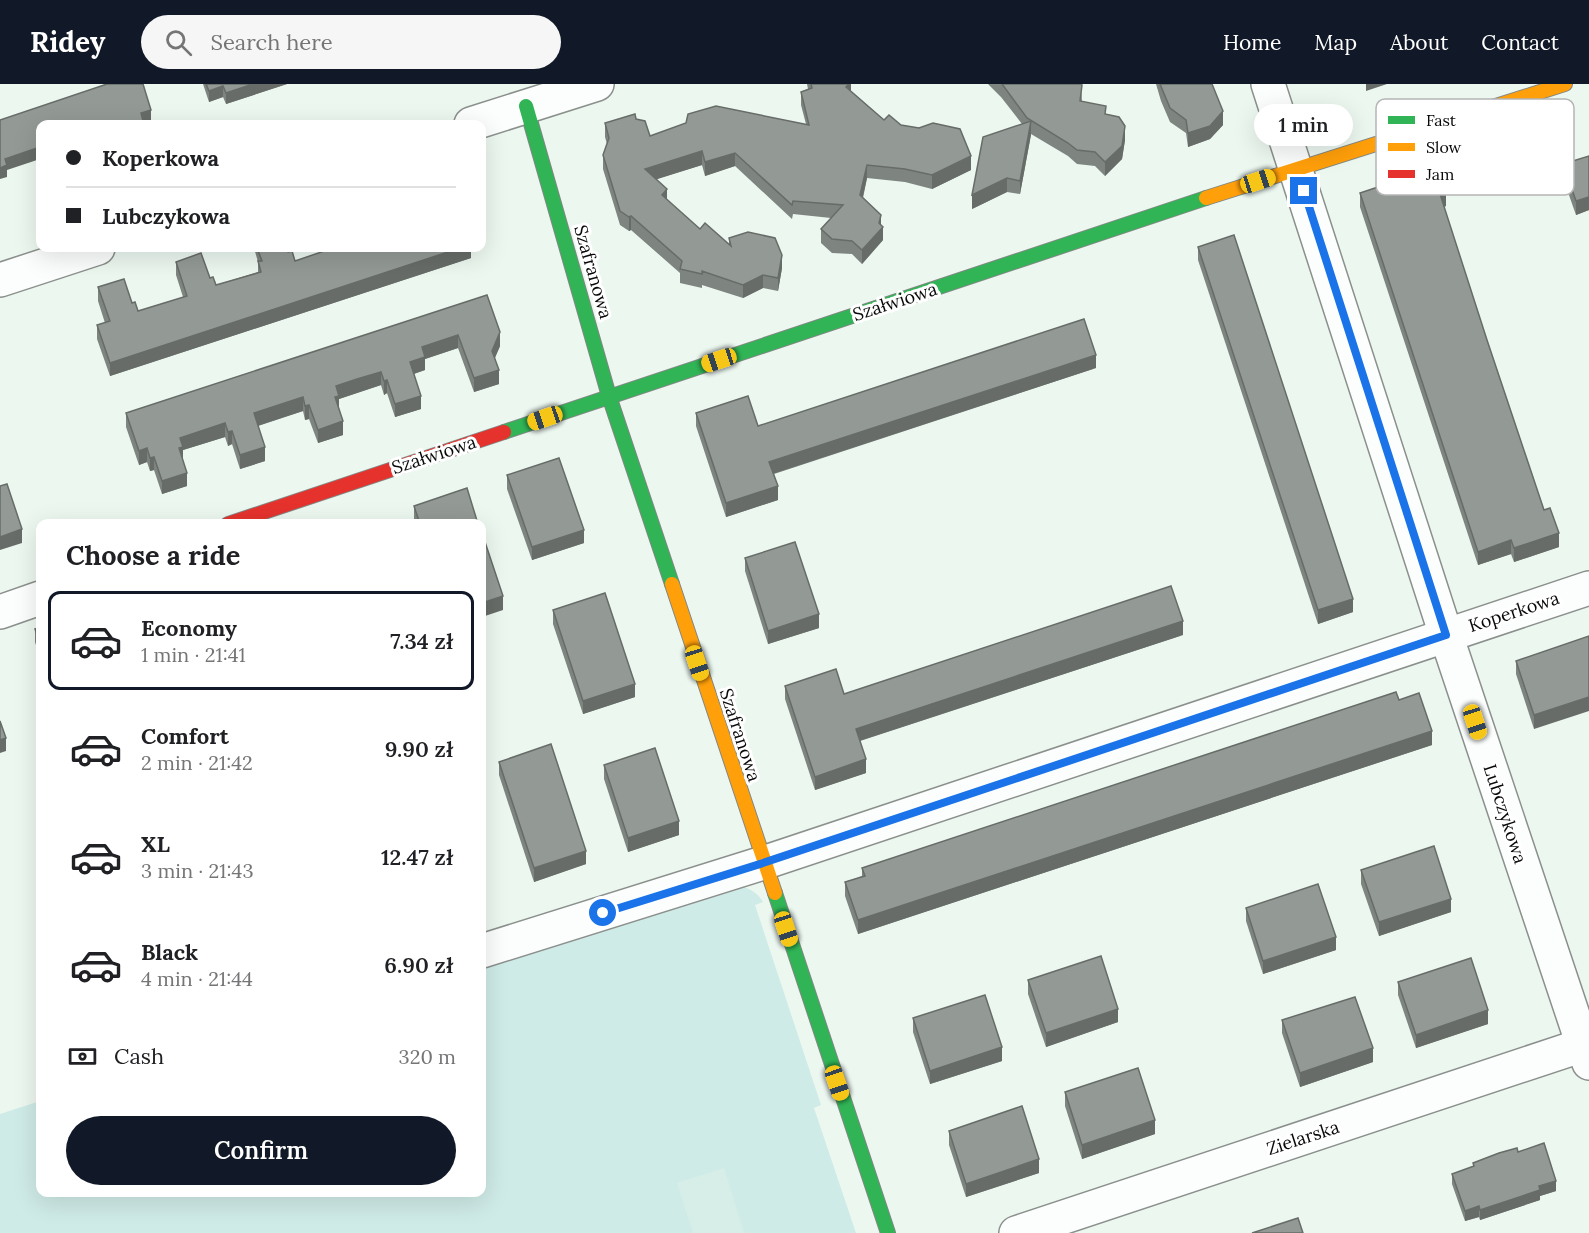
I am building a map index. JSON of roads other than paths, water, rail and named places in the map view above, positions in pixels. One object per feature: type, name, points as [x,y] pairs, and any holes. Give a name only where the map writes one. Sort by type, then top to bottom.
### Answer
[{"type":"street","points":[[483,120],[597,84]]},
{"type":"street","name":"Lubczykowa","points":[[1269,84],[1446,635],[1587,1050]]},
{"type":"street","name":"Szałwiowa","points":[[1516,99],[1564,84]]},
{"type":"street","name":"Szafranowa","points":[[526,106],[609,396],[888,1233]]},
{"type":"street","name":"Szałwiowa","points":[[243,519],[1376,143]]},
{"type":"street","points":[[0,280],[86,252]]},
{"type":"street","name":"Koperkowa","points":[[486,950],[763,863],[1589,588]]},
{"type":"street","points":[[0,612],[36,599]]},
{"type":"street","name":"Zielarska","points":[[1016,1233],[1587,1050]]}]
